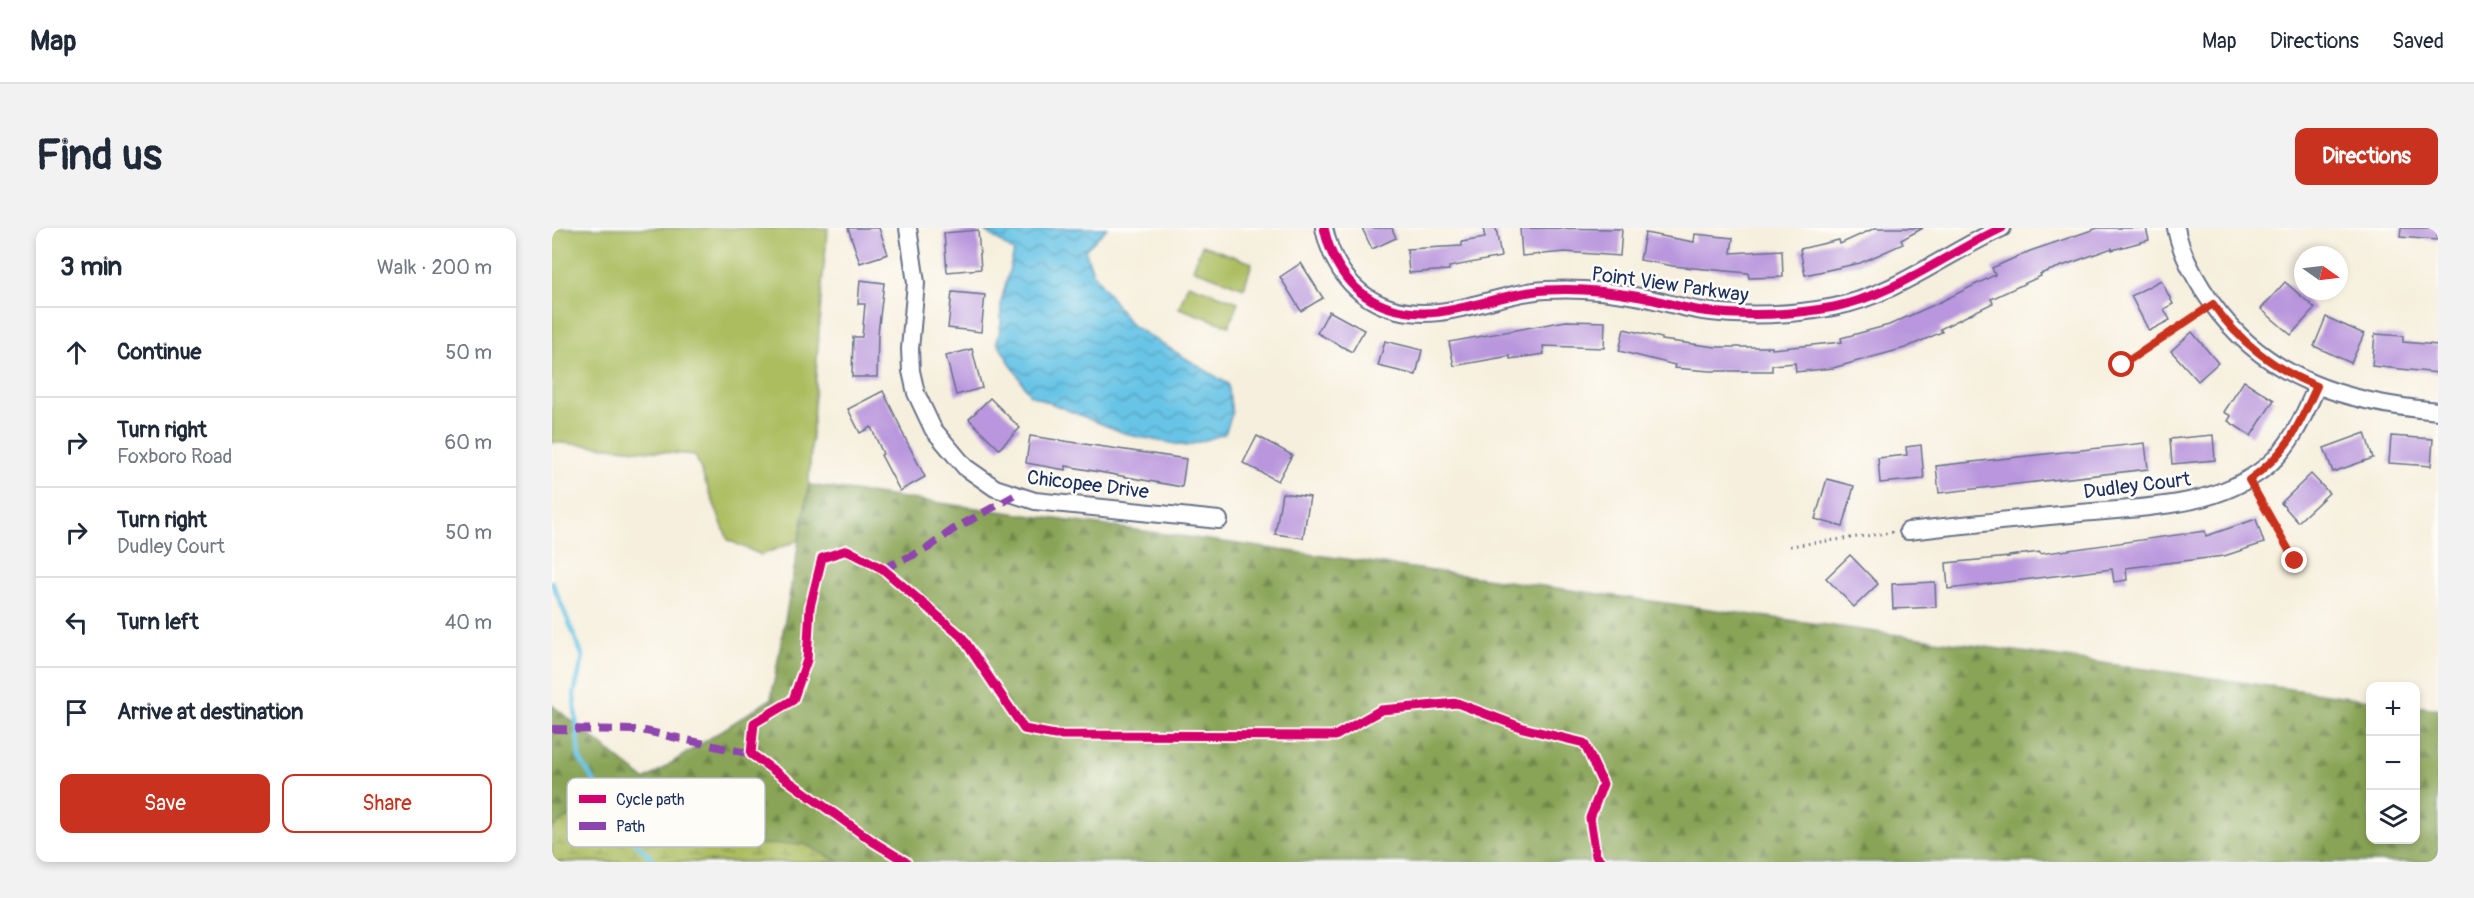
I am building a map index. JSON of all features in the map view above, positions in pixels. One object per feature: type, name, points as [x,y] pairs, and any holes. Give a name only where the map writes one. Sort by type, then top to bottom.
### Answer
[{"type":"street","name":"Chicopee Drive","points":[[909,228],[916,283],[910,349],[911,371],[916,393],[933,429],[966,467],[995,488],[1035,501],[1219,520]]},
{"type":"street","name":"Point View Parkway","points":[[1324,228],[1335,261],[1345,277],[1357,289],[1389,307],[1407,312],[1444,312],[1514,295],[1576,289],[1608,291],[1702,311],[1770,315],[1804,312],[1867,297],[1909,279],[2002,228]]},
{"type":"street","points":[[2176,228],[2187,262],[2213,304],[2237,333],[2286,372],[2317,386],[2377,404],[2438,411]]},
{"type":"street","name":"Dudley Court","points":[[1908,531],[2177,503],[2211,496],[2249,480],[2284,450],[2296,432],[2317,386]]},
{"type":"path","points":[[2122,365],[2213,304]]},
{"type":"path","points":[[2249,480],[2295,561]]},
{"type":"path","points":[[1790,546],[1908,531]]},
{"type":"green space","points":[[552,228],[828,228],[822,284],[805,538],[761,555],[728,540],[695,455],[552,442]]},
{"type":"green space","points":[[1202,245],[1252,263],[1244,288],[1193,269]]},
{"type":"green space","points":[[1188,284],[1238,302],[1229,326],[1179,308]]},
{"type":"green space","points":[[809,485],[2366,699],[2366,844],[2420,844],[2420,707],[2438,709],[2438,862],[552,862],[552,705],[643,778],[567,778],[567,847],[765,847],[765,778],[648,778],[771,699]]},
{"type":"green space","points":[[567,818],[567,847],[765,847],[765,845],[804,844],[840,862],[552,862],[552,829]]},
{"type":"water","points":[[981,228],[1107,228],[1085,250],[1093,273],[1131,325],[1228,384],[1232,414],[1225,434],[1186,446],[1129,435],[1030,395],[997,342],[1001,324],[1001,302],[1014,252]]},
{"type":"building","points":[[848,228],[879,228],[888,254],[860,263]]},
{"type":"building","points":[[1362,228],[1392,228],[1396,238],[1372,249]]},
{"type":"building","points":[[1483,228],[1496,228],[1501,257],[1449,267],[1449,270],[1409,273],[1407,249],[1462,246],[1462,242],[1485,238]]},
{"type":"building","points":[[1520,228],[1622,229],[1620,256],[1565,252],[1522,256]]},
{"type":"building","points":[[1875,228],[1923,228],[1901,240],[1903,244],[1860,263],[1805,275],[1800,249],[1839,240],[1840,244]]},
{"type":"building","points":[[2098,228],[2146,228],[2149,240],[2112,250],[2112,248],[2040,274],[2041,276],[1991,299],[1993,303],[1940,329],[1942,332],[1905,348],[1833,368],[1796,372],[1795,363],[1772,365],[1772,371],[1710,371],[1674,368],[1675,365],[1619,351],[1624,329],[1662,338],[1662,340],[1716,347],[1772,347],[1772,349],[1842,342],[1841,338],[1889,325],[1936,304],[1995,275],[1992,268],[2030,251]]},
{"type":"building","points":[[2401,228],[2438,228],[2437,240],[2400,237]]},
{"type":"building","points":[[978,230],[981,269],[947,272],[944,233]]},
{"type":"building","points":[[1645,233],[1694,242],[1695,234],[1733,238],[1731,253],[1782,250],[1783,277],[1749,278],[1748,273],[1673,266],[1640,260]]},
{"type":"building","points":[[1301,263],[1323,298],[1301,311],[1280,277]]},
{"type":"building","points":[[860,280],[884,283],[878,333],[877,377],[852,377],[853,337],[862,337],[865,304],[858,304]]},
{"type":"building","points":[[2161,280],[2173,304],[2164,309],[2170,320],[2149,331],[2131,296]]},
{"type":"building","points":[[2285,282],[2294,290],[2294,300],[2306,300],[2315,308],[2291,335],[2261,309]]},
{"type":"building","points":[[952,292],[985,295],[981,332],[948,328]]},
{"type":"building","points":[[1329,311],[1364,330],[1352,352],[1317,333]]},
{"type":"building","points":[[2326,317],[2364,334],[2351,363],[2314,346]]},
{"type":"building","points":[[1566,321],[1605,322],[1604,348],[1543,346],[1544,354],[1510,359],[1510,356],[1454,366],[1449,342]]},
{"type":"building","points":[[2192,332],[2218,363],[2198,381],[2171,351]]},
{"type":"building","points":[[2375,334],[2403,336],[2403,342],[2438,345],[2438,373],[2372,366]]},
{"type":"building","points":[[1385,341],[1422,350],[1416,375],[1378,366]]},
{"type":"building","points":[[972,349],[982,388],[956,395],[946,356]]},
{"type":"building","points":[[2244,381],[2274,400],[2251,436],[2228,421],[2231,416],[2224,412]]},
{"type":"building","points":[[883,391],[925,477],[900,491],[881,455],[883,454],[871,427],[860,433],[848,409]]},
{"type":"building","points":[[990,398],[1020,428],[999,449],[969,419]]},
{"type":"building","points":[[2365,433],[2373,458],[2333,472],[2324,448]]},
{"type":"building","points":[[2213,435],[2215,460],[2172,464],[2170,439]]},
{"type":"building","points":[[1030,436],[1186,459],[1182,487],[1066,466],[1066,470],[1026,463]]},
{"type":"building","points":[[1257,436],[1292,455],[1278,481],[1243,463]]},
{"type":"building","points":[[2391,436],[2433,439],[2431,466],[2389,463]]},
{"type":"building","points":[[2145,443],[2148,469],[1939,493],[1936,466]]},
{"type":"building","points":[[1921,445],[1924,479],[1880,483],[1878,458],[1907,455],[1906,447]]},
{"type":"building","points":[[2311,474],[2329,493],[2298,522],[2281,503]]},
{"type":"building","points":[[1827,479],[1854,486],[1843,527],[1815,519]]},
{"type":"building","points":[[1282,493],[1310,497],[1303,538],[1275,534]]},
{"type":"building","points":[[2256,519],[2264,543],[2224,556],[2126,568],[2127,580],[2114,582],[2112,569],[1948,589],[1946,563],[2040,552],[2040,554],[2205,531],[2206,536]]},
{"type":"building","points":[[1850,555],[1878,584],[1854,607],[1826,578]]},
{"type":"building","points":[[1935,582],[1936,607],[1893,609],[1892,584]]},
{"type":"waterway","points":[[552,582],[583,657],[574,694],[579,758],[592,778]]},
{"type":"waterway","points":[[640,847],[655,862]]},
{"type":"marked path","points":[[883,569],[928,548],[954,529],[1014,496]]},
{"type":"marked path","points":[[552,729],[641,730],[751,754]]},
{"type":"cycle path","points":[[1324,228],[1332,254],[1346,277],[1365,296],[1390,308],[1429,313],[1449,311],[1526,292],[1570,289],[1629,295],[1703,311],[1752,314],[1802,312],[1857,301],[1900,283],[2002,228]]},
{"type":"cycle path","points":[[906,862],[875,843],[751,754],[754,723],[793,700],[807,660],[810,607],[822,558],[847,550],[883,569],[962,637],[1024,729],[1055,735],[1335,736],[1381,710],[1457,703],[1523,728],[1584,743],[1603,784],[1590,818],[1596,856],[1602,862]]},
{"type":"route","points":[[2122,365],[2213,304],[2237,333],[2261,353],[2286,372],[2317,386],[2296,432],[2284,450],[2249,480],[2295,561]]}]
